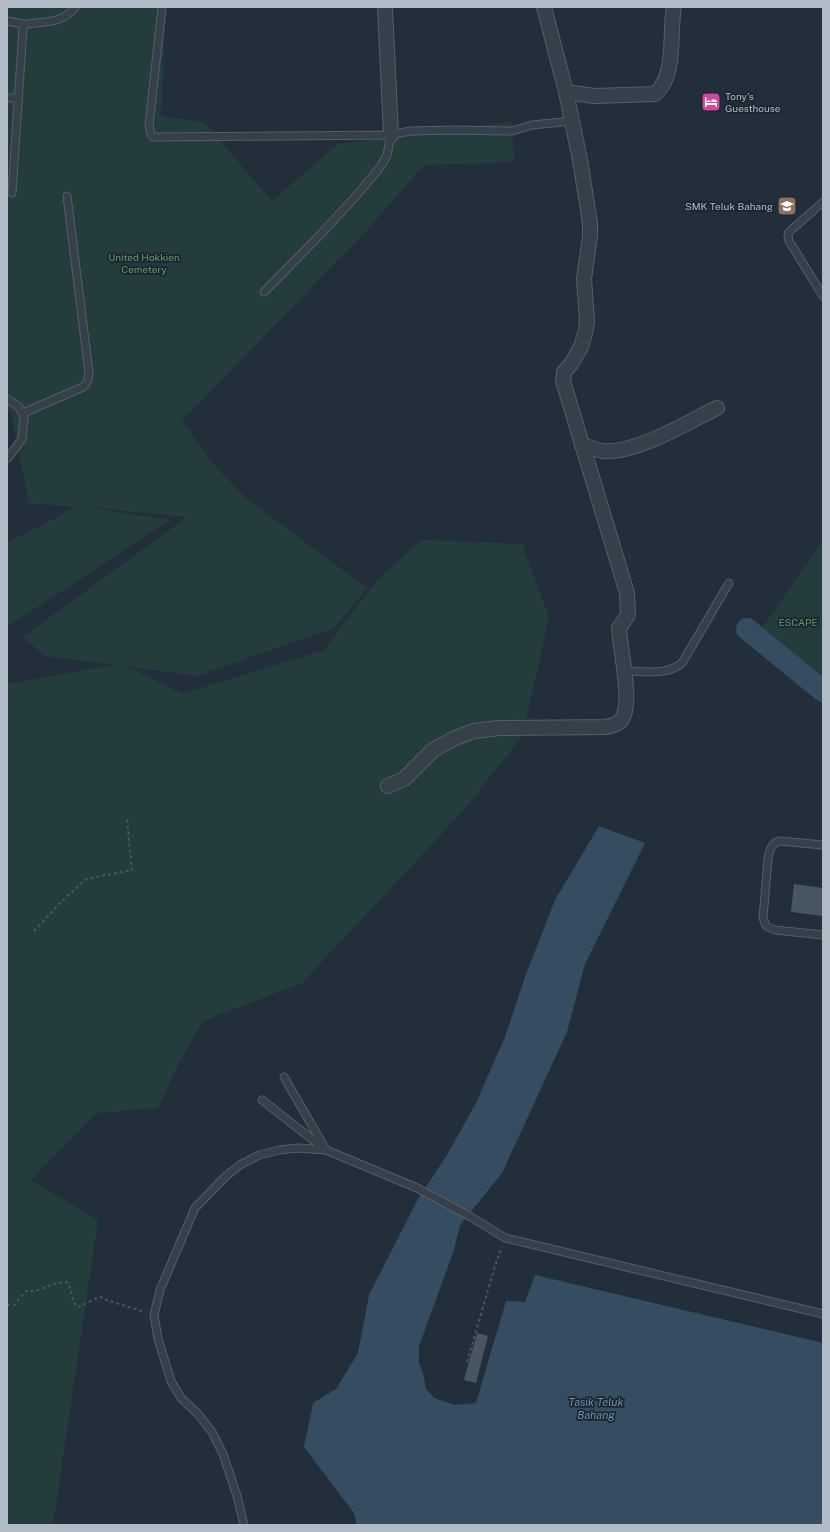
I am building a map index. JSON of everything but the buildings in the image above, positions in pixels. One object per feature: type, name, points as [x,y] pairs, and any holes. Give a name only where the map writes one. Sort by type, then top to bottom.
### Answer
[{"type":"street","points":[[385,7],[391,135]]},
{"type":"street","points":[[388,786],[404,779],[433,750],[455,738],[474,731],[499,728],[605,727],[612,726],[622,719],[625,712],[624,671],[619,628],[628,615],[627,593],[562,377],[581,348],[584,337],[587,320],[584,279],[590,236],[590,223],[580,160],[566,92],[544,7]]},
{"type":"street","points":[[566,92],[594,96],[655,94],[668,72],[674,7]]},
{"type":"street","points":[[582,445],[602,451],[622,450],[642,444],[717,408]]},
{"type":"lane","points":[[7,21],[22,24],[61,19],[67,16],[75,7]]},
{"type":"lane","points":[[162,7],[149,125],[149,130],[153,137],[391,135],[438,130],[512,131],[532,125],[572,121]]},
{"type":"lane","points":[[12,193],[23,28],[22,24]]},
{"type":"lane","points":[[7,98],[18,98]]},
{"type":"lane","points":[[264,292],[320,236],[381,166],[387,156],[391,135]]},
{"type":"lane","points":[[23,413],[83,387],[88,380],[89,373],[67,196]]},
{"type":"lane","points":[[823,202],[789,232],[788,235],[789,241],[823,296]]},
{"type":"lane","points":[[7,399],[19,406],[24,417],[22,439],[8,458]]},
{"type":"lane","points":[[624,671],[661,671],[668,670],[682,663],[729,583]]},
{"type":"lane","points":[[823,845],[779,841],[774,843],[769,851],[763,918],[766,926],[775,930],[823,935]]},
{"type":"lane","points":[[284,1077],[326,1150]]},
{"type":"lane","points":[[262,1100],[326,1150],[417,1188],[471,1217],[505,1238],[823,1314]]},
{"type":"lane","points":[[244,1525],[228,1468],[212,1432],[198,1414],[181,1398],[171,1381],[158,1339],[154,1315],[160,1290],[195,1208],[225,1177],[240,1165],[259,1155],[279,1150],[298,1148],[326,1150]]},
{"type":"path","points":[[34,931],[60,903],[86,880],[132,870],[127,819]]},
{"type":"path","points":[[467,1362],[495,1266],[505,1238]]},
{"type":"path","points":[[7,1305],[14,1305],[26,1291],[36,1291],[53,1284],[67,1282],[72,1290],[71,1299],[77,1306],[84,1305],[92,1299],[101,1297],[103,1299],[154,1315]]},
{"type":"green space","name":"United Hokkien Cemetery","points":[[7,7],[166,7],[161,116],[204,122],[272,201],[338,144],[512,122],[514,162],[424,165],[367,230],[182,421],[213,464],[248,500],[367,588],[334,628],[197,676],[128,667],[182,694],[324,650],[378,579],[422,540],[522,544],[549,617],[523,735],[463,811],[302,983],[203,1021],[179,1063],[158,1108],[97,1113],[31,1180],[98,1220],[53,1525],[7,1525],[7,684],[113,665],[45,656],[23,637],[187,517],[85,507],[170,520],[7,627],[7,543],[76,507],[29,503],[11,411],[7,412]]},
{"type":"green space","name":"ESCAPE","points":[[823,540],[823,678],[763,627]]},
{"type":"water","name":"Tasik Teluk Bahang","points":[[599,826],[645,843],[585,964],[567,1032],[502,1173],[460,1225],[454,1250],[419,1346],[419,1363],[423,1373],[426,1389],[434,1398],[455,1405],[476,1403],[506,1301],[525,1302],[535,1275],[823,1343],[823,1525],[357,1525],[354,1513],[304,1447],[313,1403],[336,1389],[358,1353],[369,1295],[418,1199],[447,1155],[476,1103],[505,1037],[526,974],[555,900]]},
{"type":"waterway","points":[[747,629],[823,691]]},
{"type":"place","name":"Tony's Guesthouse","points":[[711,102]]},
{"type":"place","name":"SMK Teluk Bahang","points":[[787,206]]}]
